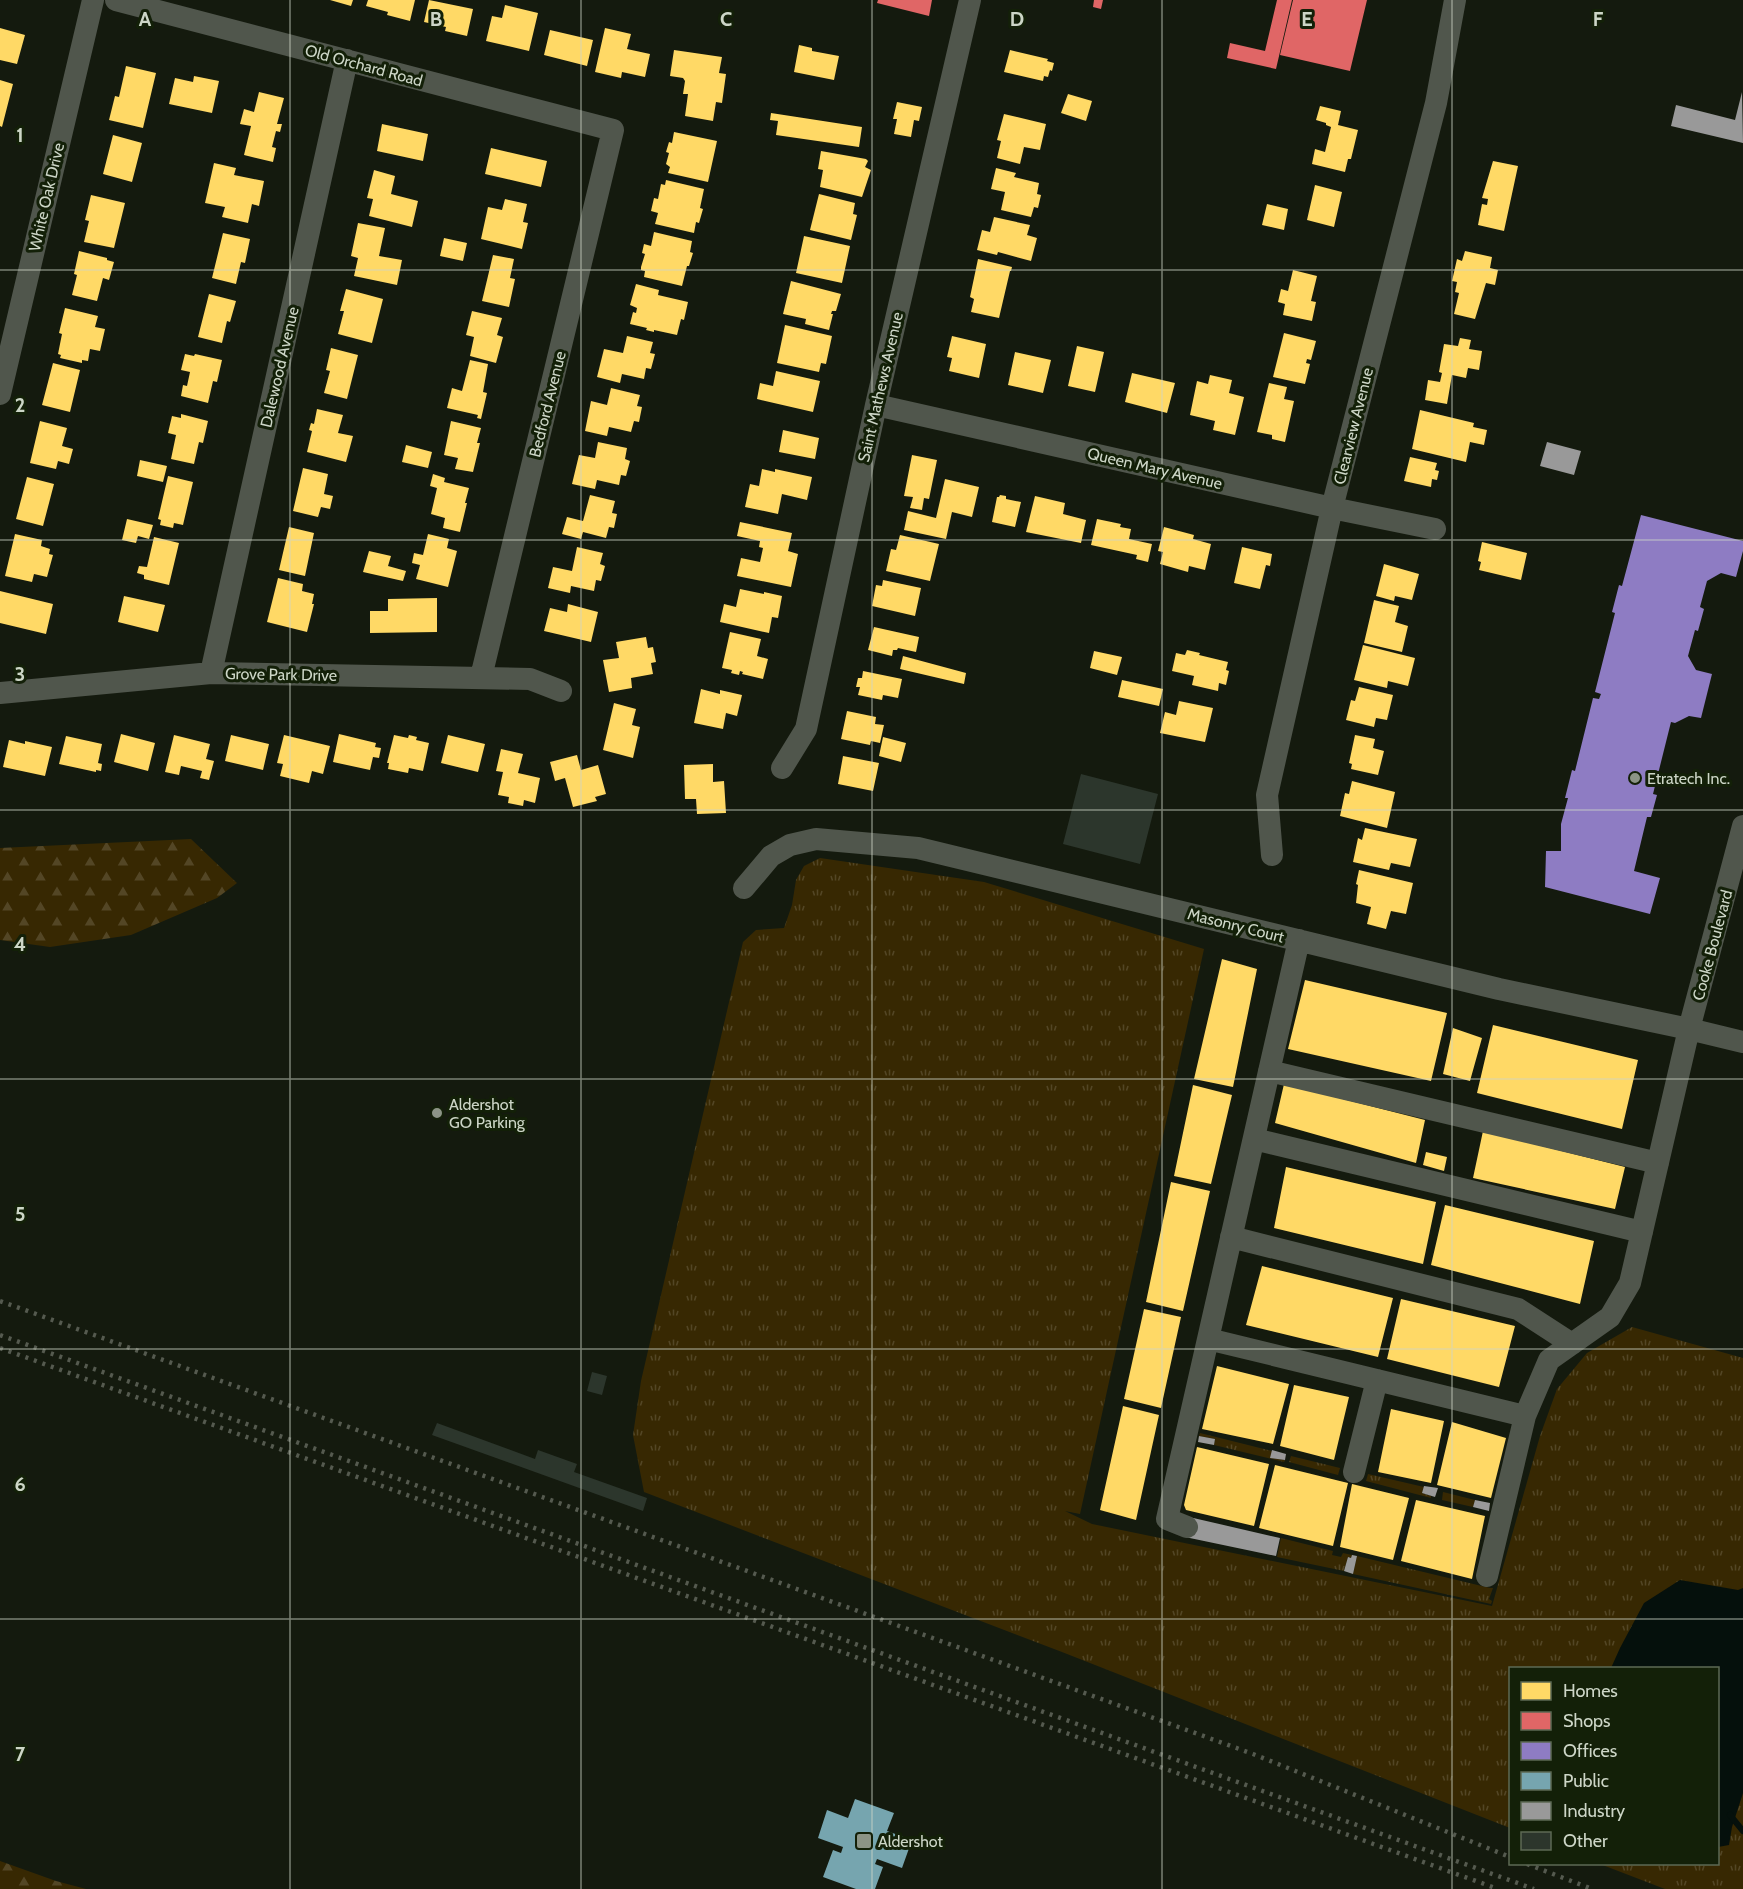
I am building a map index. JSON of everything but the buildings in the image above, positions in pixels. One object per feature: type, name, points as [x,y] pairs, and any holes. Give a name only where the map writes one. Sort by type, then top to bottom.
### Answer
[{"type":"street","name":"White Oak Drive","points":[[0,394],[93,0]]},
{"type":"street","name":"Old Orchard Road","points":[[116,0],[613,130]]},
{"type":"street","name":"Saint Mathews Avenue","points":[[782,768],[806,729],[876,405],[970,0]]},
{"type":"street","name":"Clearview Avenue","points":[[1272,855],[1267,795],[1332,508],[1436,103],[1455,0]]},
{"type":"street","name":"Dalewood Avenue","points":[[211,673],[347,60]]},
{"type":"street","name":"Bedford Avenue","points":[[481,677],[613,130]]},
{"type":"street","name":"Queen Mary Avenue","points":[[876,405],[1332,508],[1435,529]]},
{"type":"street","name":"Grove Park Drive","points":[[0,693],[211,673],[530,679],[561,691]]},
{"type":"street","name":"Cooke Boulevard","points":[[1487,1576],[1525,1416],[1549,1360],[1610,1317],[1630,1283],[1689,1029],[1743,826]]},
{"type":"street","name":"Masonry Court","points":[[744,888],[771,855],[790,845],[816,839],[918,848],[1499,988],[1743,1042]]},
{"type":"street","points":[[1187,1527],[1167,1519],[1299,940]]},
{"type":"street","points":[[1269,1071],[1658,1163]]},
{"type":"street","points":[[1254,1139],[1642,1232]]},
{"type":"street","points":[[1232,1237],[1518,1309],[1572,1344]]},
{"type":"street","points":[[1208,1339],[1525,1416]]},
{"type":"street","points":[[1354,1472],[1377,1380]]},
{"type":"green space","points":[[191,839],[237,883],[217,898],[131,935],[50,947],[0,940],[0,848]]},
{"type":"green space","points":[[820,858],[984,882],[1204,949],[1080,1514],[1065,1511],[1092,1524],[1492,1606],[1540,1436],[1557,1389],[1587,1353],[1632,1327],[1743,1358],[1743,1889],[1665,1889],[1603,1865],[1719,1865],[1719,1667],[1509,1667],[1509,1828],[1062,1652],[644,1492],[633,1435],[641,1381],[743,942],[756,930],[784,928],[792,905],[796,880],[804,866]]},
{"type":"green space","points":[[1200,1433],[1272,1451],[1271,1458],[1285,1460],[1284,1462],[1214,1445],[1215,1439],[1199,1436]]},
{"type":"green space","points":[[1291,1456],[1340,1468],[1338,1475],[1289,1462]]},
{"type":"green space","points":[[1368,1474],[1424,1487],[1422,1493],[1431,1498],[1366,1481]]},
{"type":"green space","points":[[1443,1492],[1475,1500],[1473,1507],[1442,1500]]},
{"type":"green space","points":[[1281,1538],[1333,1551],[1332,1555],[1341,1557],[1343,1553],[1352,1555],[1351,1558],[1348,1557],[1344,1571],[1277,1557]]},
{"type":"green space","points":[[1357,1556],[1493,1588],[1489,1599],[1492,1601],[1491,1604],[1353,1574]]},
{"type":"green space","points":[[0,1861],[56,1881],[86,1889],[0,1889]]},
{"type":"shaded area","points":[[1680,1580],[1738,1590],[1743,1588],[1743,1793],[1729,1845],[1719,1847],[1719,1667],[1611,1667],[1644,1603]]},
{"type":"waterway","points":[[1730,1815],[1743,1831]]},
{"type":"railway","points":[[0,1301],[1253,1754],[1509,1857]]},
{"type":"railway","points":[[0,1335],[1534,1889]]},
{"type":"railway","points":[[0,1348],[1498,1889]]},
{"type":"railway","points":[[1530,1865],[1592,1889]]},
{"type":"place","name":"Etratech Inc.","points":[[1635,778]]},
{"type":"place","name":"Aldershot GO Parking","points":[[437,1113]]},
{"type":"place","name":"Aldershot","points":[[864,1841]]}]
